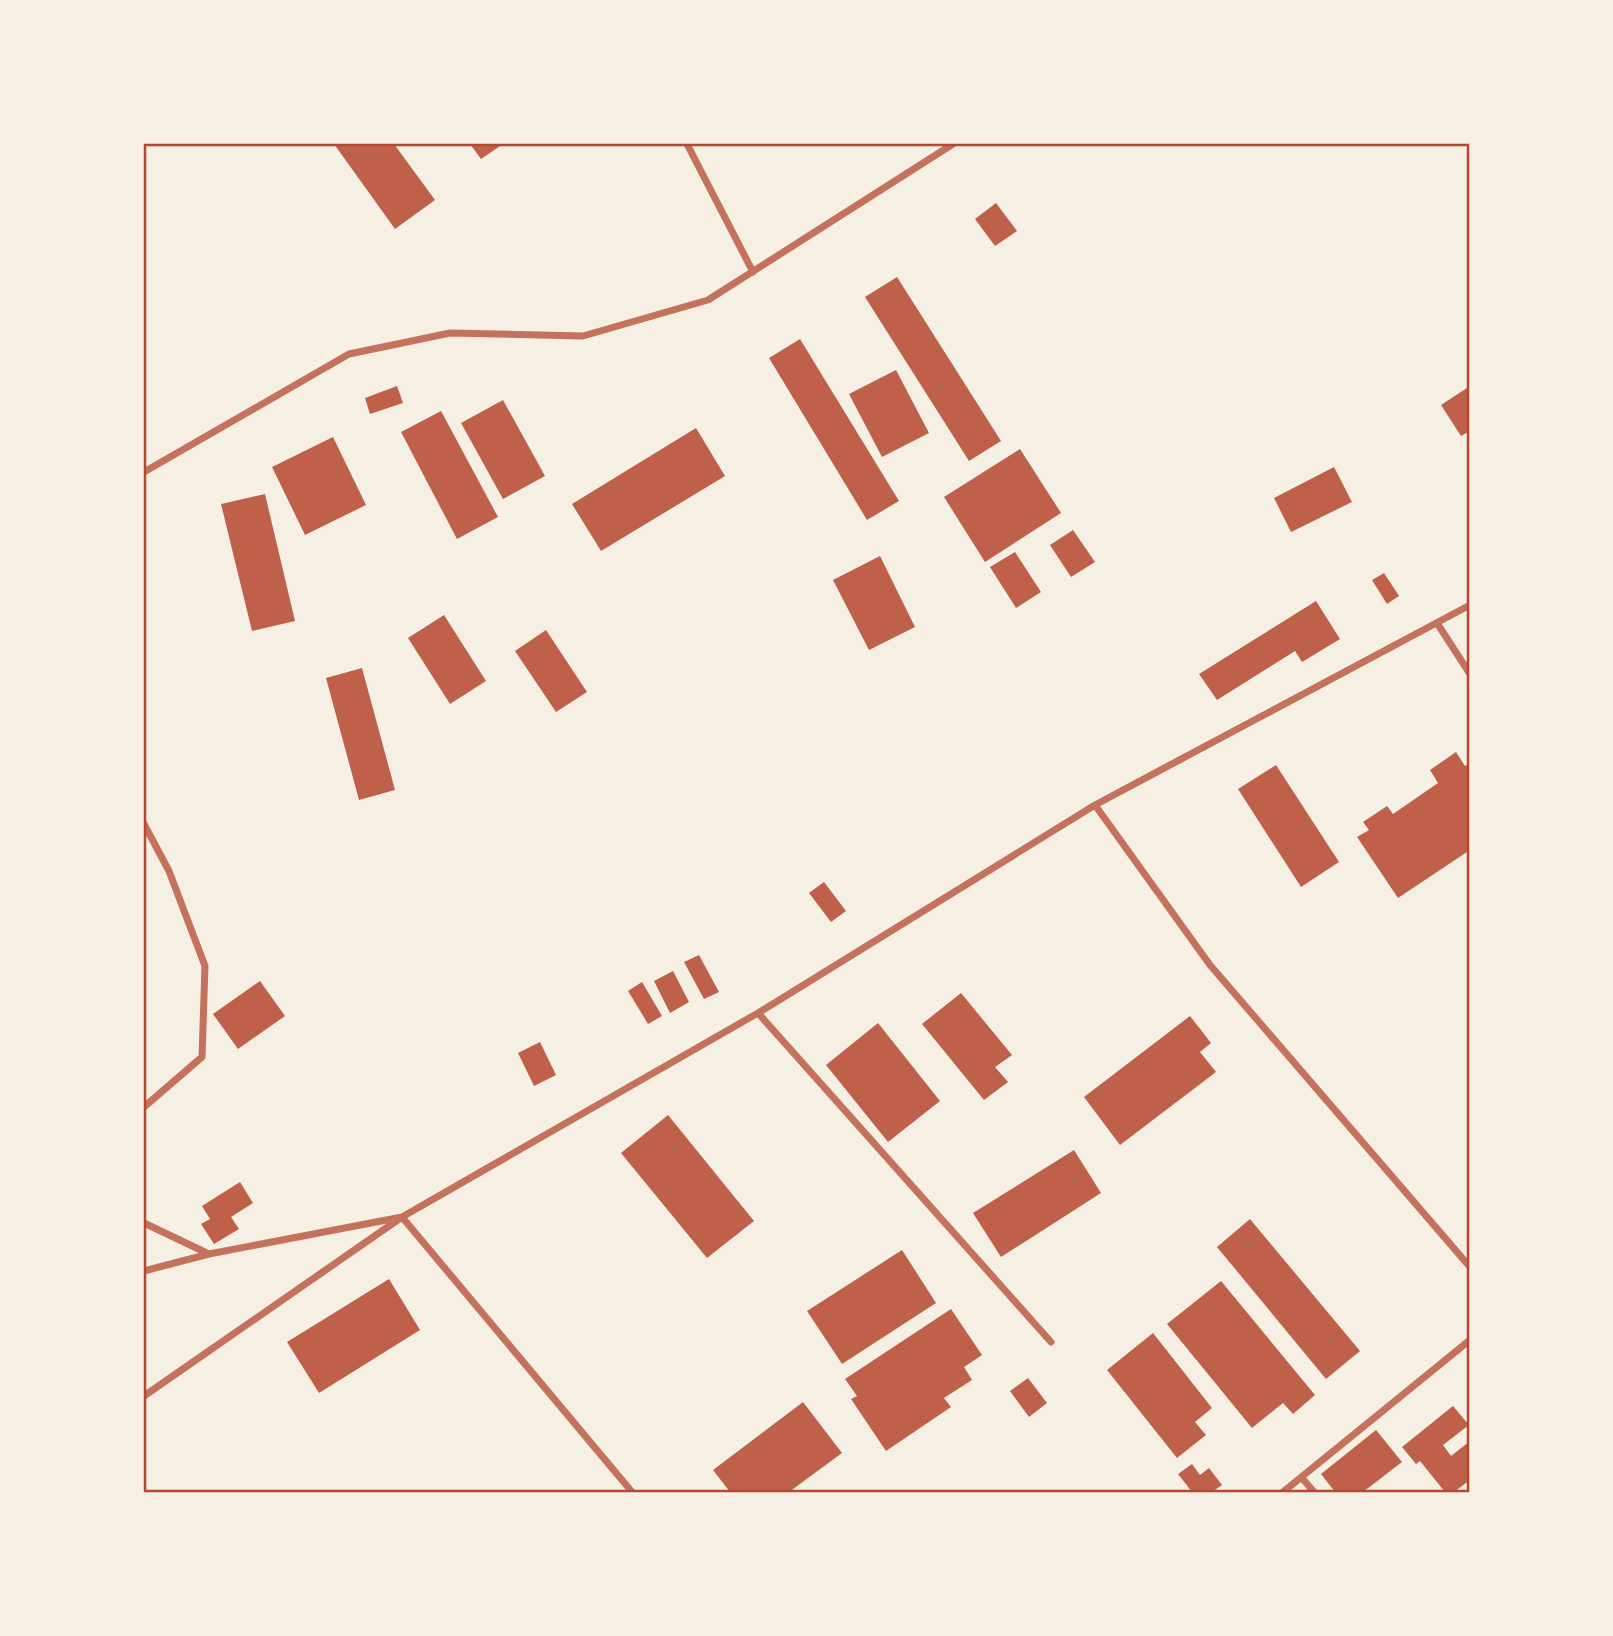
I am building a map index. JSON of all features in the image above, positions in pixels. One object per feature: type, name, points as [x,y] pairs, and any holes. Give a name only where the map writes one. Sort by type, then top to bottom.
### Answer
[{"type":"street","points":[[687,144],[753,272]]},
{"type":"street","points":[[144,472],[349,354],[450,333],[583,335],[708,300],[953,144]]},
{"type":"street","points":[[144,1396],[402,1217],[758,1013],[1096,805],[1469,605]]},
{"type":"street","points":[[1437,623],[1469,674]]},
{"type":"street","points":[[1096,805],[1210,965],[1469,1267]]},
{"type":"street","points":[[144,824],[169,871],[205,966],[202,1057],[144,1107]]},
{"type":"street","points":[[758,1013],[1051,1342]]},
{"type":"street","points":[[144,1271],[209,1254],[402,1217]]},
{"type":"street","points":[[402,1217],[632,1493]]},
{"type":"street","points":[[144,1223],[209,1254]]},
{"type":"street","points":[[1283,1493],[1469,1340]]},
{"type":"street","points":[[1303,1478],[1314,1493]]},
{"type":"building","points":[[334,144],[394,144],[435,200],[395,229]]},
{"type":"building","points":[[470,144],[503,144],[481,159]]},
{"type":"building","points":[[996,203],[1017,231],[995,246],[975,219]]},
{"type":"building","points":[[897,277],[1001,441],[969,461],[865,297]]},
{"type":"building","points":[[800,339],[899,501],[867,520],[769,358]]},
{"type":"building","points":[[896,370],[929,433],[882,457],[849,394]]},
{"type":"building","points":[[397,386],[403,403],[370,414],[365,398]]},
{"type":"building","points":[[1470,386],[1470,431],[1461,436],[1441,405]]},
{"type":"building","points":[[503,400],[545,476],[503,499],[461,423]]},
{"type":"building","points":[[441,411],[498,517],[457,539],[401,432]]},
{"type":"building","points":[[696,428],[725,476],[601,551],[572,504]]},
{"type":"building","points":[[333,437],[366,505],[305,535],[272,467]]},
{"type":"building","points":[[1020,449],[1061,513],[985,562],[944,497]]},
{"type":"building","points":[[1334,467],[1352,502],[1291,532],[1274,498]]},
{"type":"building","points":[[265,494],[295,621],[252,631],[221,504]]},
{"type":"building","points":[[1073,530],[1095,562],[1071,577],[1050,545]]},
{"type":"building","points":[[1015,552],[1041,592],[1016,608],[990,567]]},
{"type":"building","points":[[880,556],[915,627],[869,650],[833,580]]},
{"type":"building","points":[[1384,573],[1399,596],[1387,604],[1372,580]]},
{"type":"building","points":[[1316,601],[1340,639],[1302,662],[1295,651],[1217,700],[1199,674]]},
{"type":"building","points":[[444,615],[486,681],[450,704],[408,638]]},
{"type":"building","points":[[546,630],[587,692],[556,712],[515,651]]},
{"type":"building","points":[[362,668],[395,790],[359,800],[326,678]]},
{"type":"building","points":[[1456,752],[1465,766],[1470,763],[1470,850],[1398,898],[1357,837],[1369,830],[1363,822],[1387,806],[1393,814],[1438,783],[1430,770]]},
{"type":"building","points":[[1276,765],[1339,862],[1301,887],[1238,789]]},
{"type":"building","points":[[824,882],[846,911],[831,922],[809,893]]},
{"type":"building","points":[[699,955],[719,992],[704,999],[684,962]]},
{"type":"building","points":[[673,971],[689,1002],[670,1013],[654,981]]},
{"type":"building","points":[[260,981],[285,1016],[238,1049],[213,1014]]},
{"type":"building","points":[[642,982],[662,1016],[648,1024],[628,991]]},
{"type":"building","points":[[961,993],[1012,1055],[995,1067],[1008,1082],[984,1100],[922,1024]]},
{"type":"building","points":[[1190,1016],[1211,1043],[1200,1052],[1216,1072],[1120,1145],[1084,1097]]},
{"type":"building","points":[[878,1023],[940,1101],[888,1142],[826,1065]]},
{"type":"building","points":[[540,1042],[556,1075],[534,1086],[518,1053]]},
{"type":"building","points":[[668,1115],[754,1221],[707,1258],[621,1153]]},
{"type":"building","points":[[1074,1150],[1101,1193],[1001,1257],[973,1213]]},
{"type":"building","points":[[240,1182],[253,1203],[231,1217],[239,1229],[214,1244],[201,1224],[210,1219],[202,1206]]},
{"type":"building","points":[[1250,1219],[1360,1351],[1326,1379],[1217,1247]]},
{"type":"building","points":[[902,1250],[936,1303],[842,1364],[807,1311]]},
{"type":"building","points":[[389,1279],[420,1330],[319,1393],[287,1342]]},
{"type":"building","points":[[1221,1281],[1315,1395],[1293,1414],[1283,1403],[1252,1428],[1167,1324]]},
{"type":"building","points":[[951,1309],[982,1355],[964,1367],[972,1380],[944,1398],[951,1407],[886,1451],[851,1399],[857,1396],[845,1379]]},
{"type":"building","points":[[1153,1333],[1212,1408],[1195,1422],[1206,1435],[1177,1458],[1107,1370]]},
{"type":"building","points":[[1028,1378],[1047,1403],[1029,1417],[1010,1391]]},
{"type":"building","points":[[803,1402],[842,1453],[789,1492],[730,1492],[713,1470]]},
{"type":"building","points":[[1453,1406],[1469,1425],[1443,1445],[1451,1456],[1470,1441],[1470,1480],[1454,1492],[1445,1492],[1420,1461],[1416,1464],[1402,1447]]},
{"type":"building","points":[[1376,1430],[1402,1462],[1363,1492],[1335,1492],[1321,1474]]},
{"type":"building","points":[[1192,1464],[1200,1475],[1209,1468],[1222,1485],[1212,1492],[1192,1492],[1178,1474]]}]
